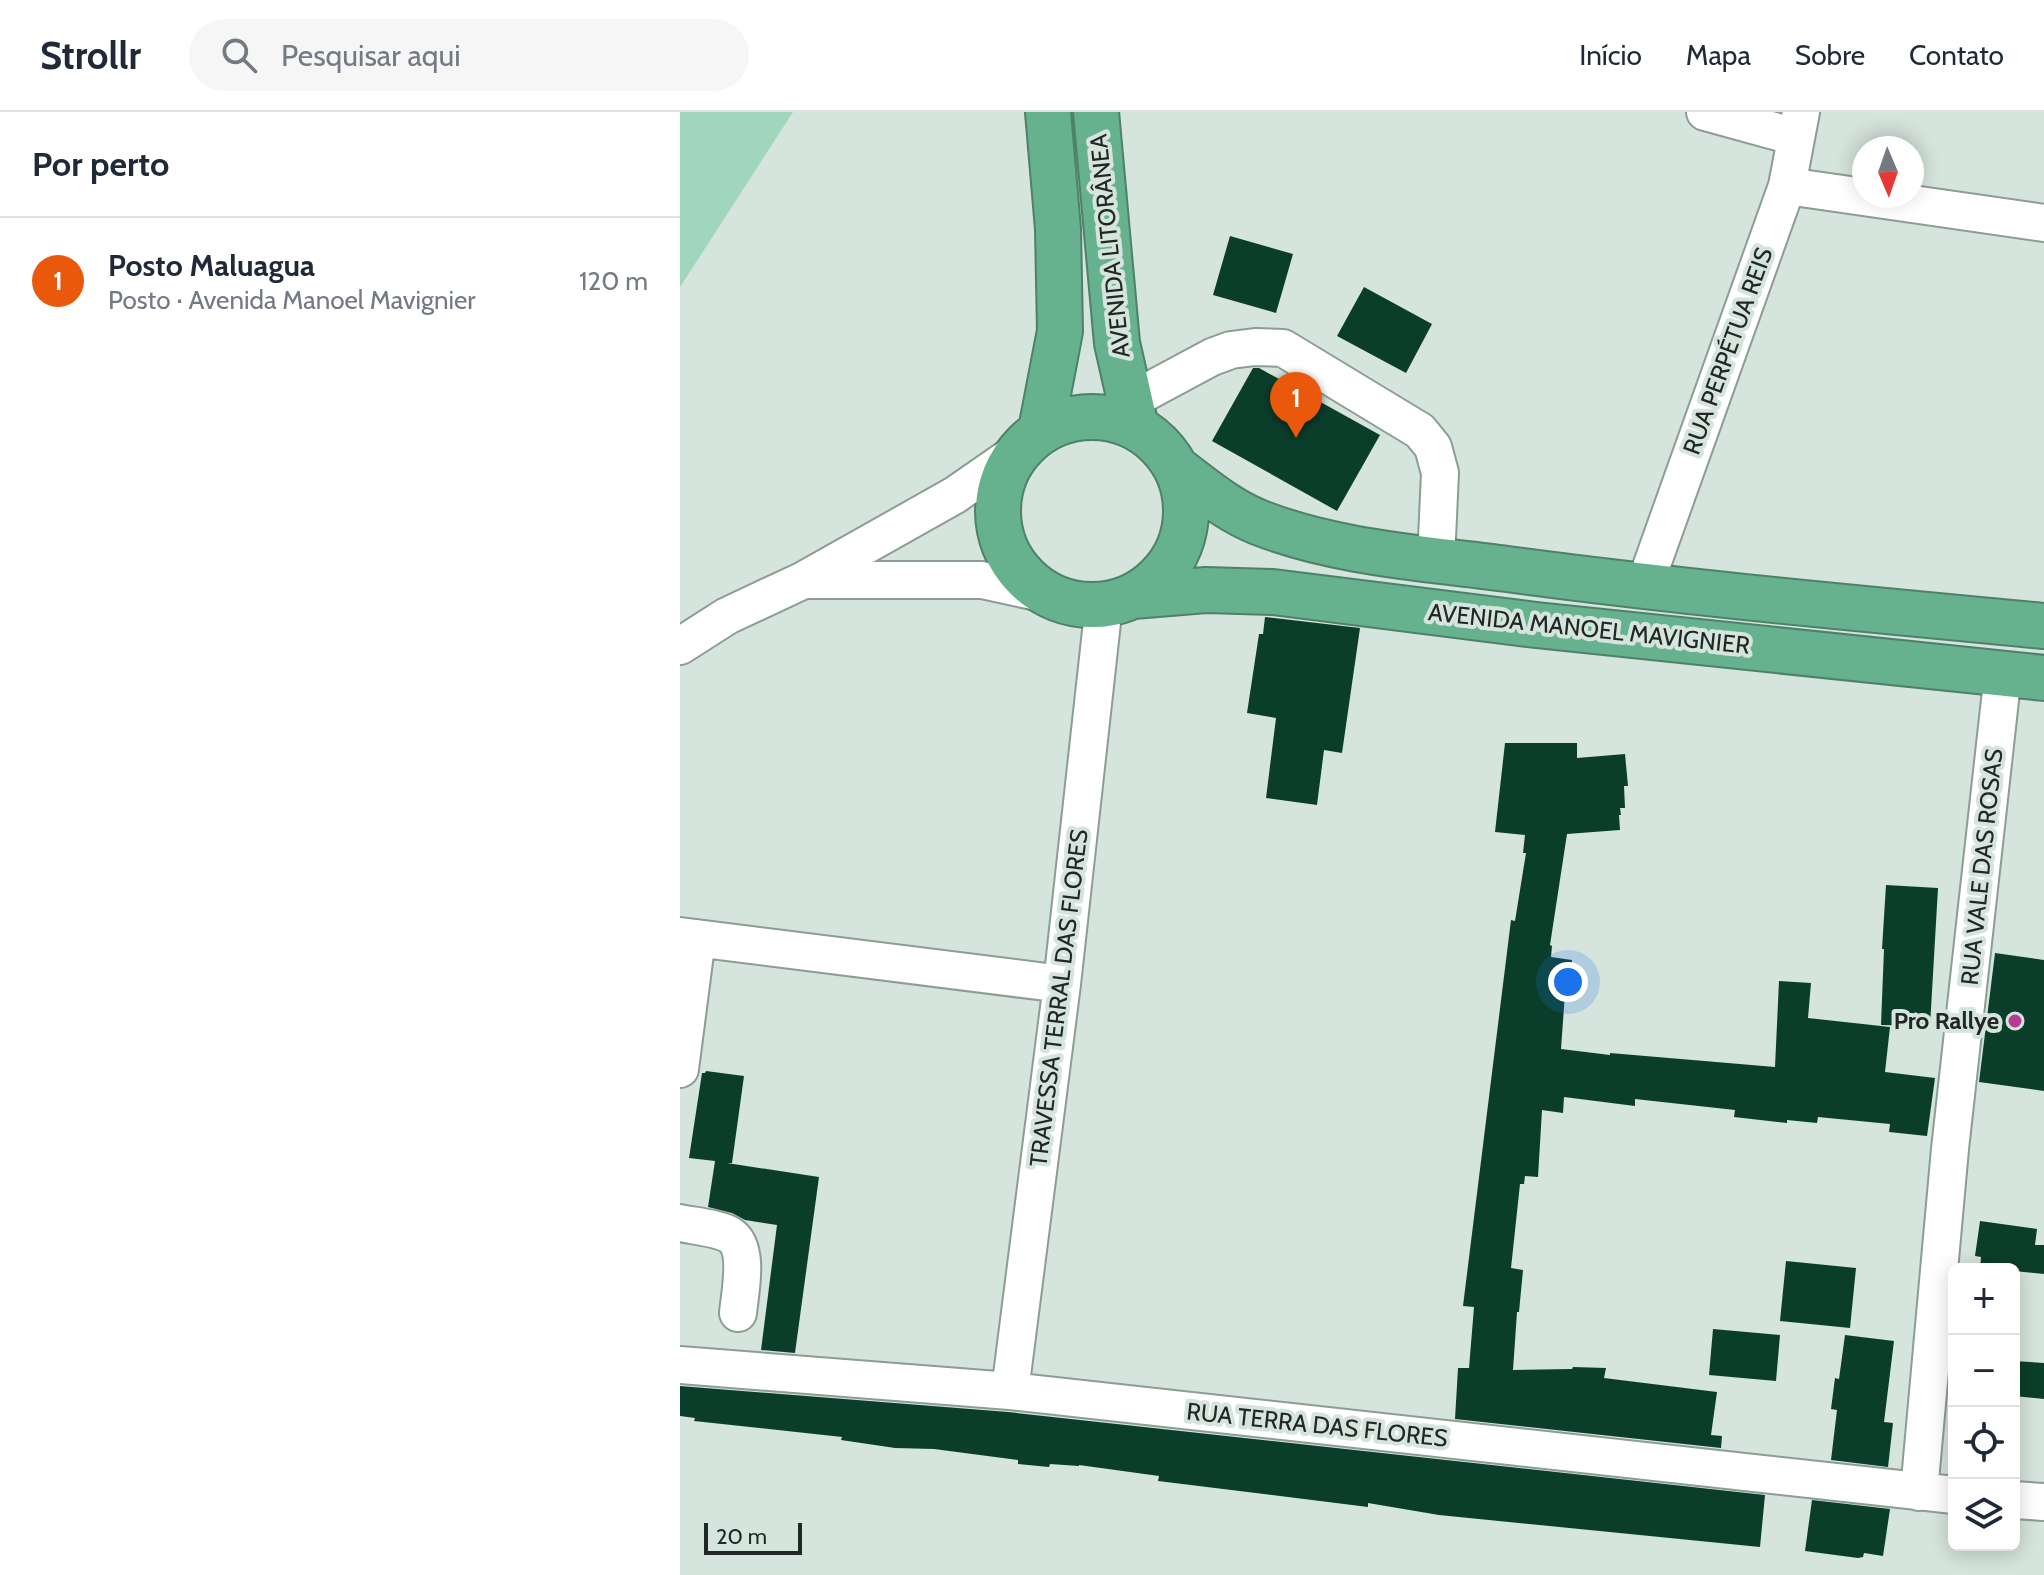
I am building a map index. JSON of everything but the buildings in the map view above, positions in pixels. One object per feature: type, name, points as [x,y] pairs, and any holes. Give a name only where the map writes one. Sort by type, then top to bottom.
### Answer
[{"type":"highway","name":"AVENIDA LITORÂNEA","points":[[1029,441],[1060,331],[1058,229],[1048,112]]},
{"type":"highway","name":"AVENIDA LITORÂNEA","points":[[1096,112],[1117,343],[1133,414]]},
{"type":"highway","points":[[1133,414],[1177,469],[1186,497],[1185,527],[1175,555],[1158,579],[1119,600],[1075,603],[1046,594],[1020,574],[1003,546],[996,513],[1001,481],[1029,441],[1072,418],[1133,414]]},
{"type":"highway","name":"AVENIDA MANOEL MAVIGNIER","points":[[1177,469],[1215,499],[1255,521],[1302,537],[1371,551],[1644,587],[2044,626]]},
{"type":"highway","name":"AVENIDA MANOEL MAVIGNIER","points":[[1119,600],[1206,590],[1273,592],[1536,625],[2024,675]]},
{"type":"street","points":[[1705,112],[1799,124]]},
{"type":"street","name":"RUA PERPÉTUA REIS","points":[[1644,587],[1787,186],[1799,124]]},
{"type":"street","points":[[1787,186],[2044,223]]},
{"type":"street","points":[[1133,414],[1212,357],[1231,350],[1283,348],[1420,431],[1433,447],[1440,473],[1436,560]]},
{"type":"street","points":[[680,646],[727,616],[804,580],[955,495],[1029,441]]},
{"type":"street","points":[[804,580],[982,580],[1046,594]]},
{"type":"street","name":"TRAVESSA TERRAL DAS FLORES","points":[[1010,1391],[1062,984],[1119,600]]},
{"type":"street","name":"RUA VALE DAS ROSAS","points":[[1936,1493],[1952,1133],[2024,675]]},
{"type":"street","points":[[680,1069],[688,937],[1062,984]]},
{"type":"street","points":[[680,1223],[727,1233],[737,1241],[742,1256],[738,1313]]},
{"type":"street","name":"RUA TERRA DAS FLORES","points":[[680,1365],[1010,1391],[1936,1493]]},
{"type":"street","points":[[2020,1500],[2044,1502]]},
{"type":"green space","points":[[680,112],[793,112],[680,287]]},
{"type":"place","name":"Posto Maluagua","points":[[1296,438]]},
{"type":"place","name":"Pro Rallye","points":[[2015,1021]]}]
